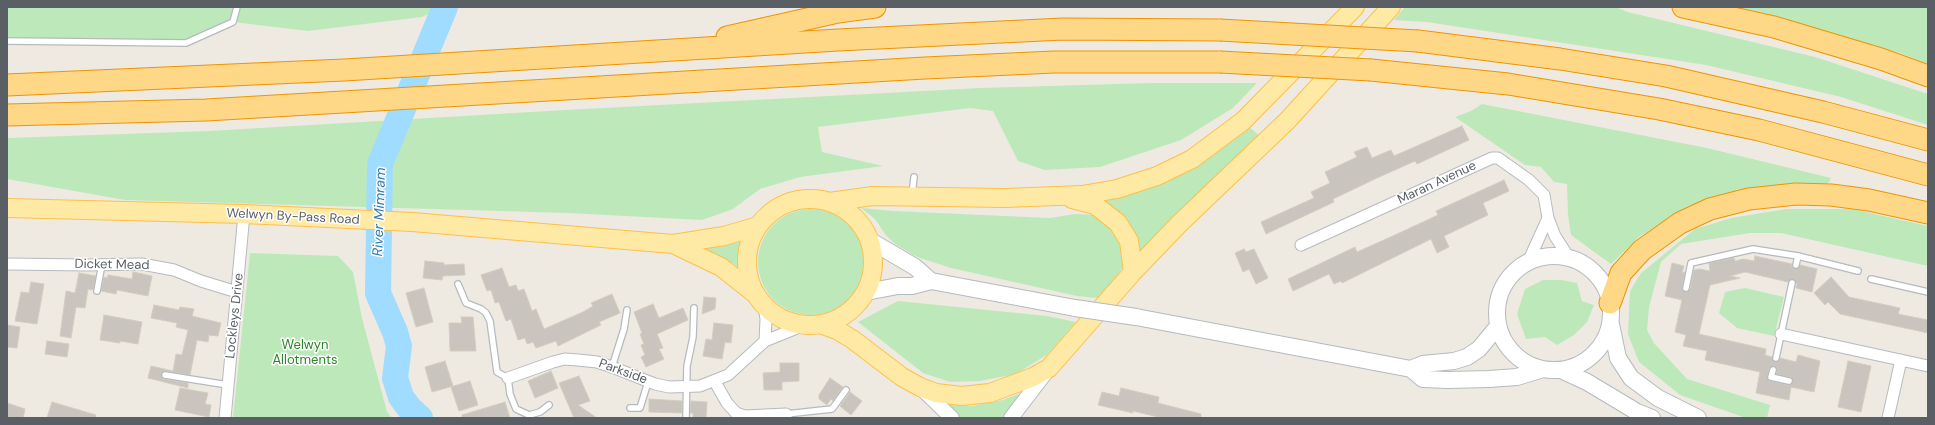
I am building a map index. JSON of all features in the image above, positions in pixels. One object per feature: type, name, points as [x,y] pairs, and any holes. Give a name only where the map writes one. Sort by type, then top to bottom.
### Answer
[{"type":"highway","points":[[670,51],[838,12],[875,7]]},
{"type":"highway","points":[[1683,7],[1774,27],[1928,76]]},
{"type":"highway","points":[[7,85],[344,70],[437,63],[670,51],[838,40],[1063,29],[1220,30],[1418,41],[1568,60],[1666,76],[1823,112],[1928,140]]},
{"type":"highway","points":[[7,115],[206,110],[925,68],[1054,62],[1220,62],[1371,70],[1508,84],[1659,109],[1759,130],[1928,175]]},
{"type":"highway","points":[[1610,311],[1621,273],[1642,250],[1680,222],[1710,209],[1749,199],[1796,194],[1831,195],[1869,200],[1928,213]]},
{"type":"main road","points":[[829,202],[873,196],[1060,197],[1099,193],[1157,176],[1192,159],[1243,121],[1355,7]]},
{"type":"main road","points":[[823,325],[837,330],[902,377],[920,387],[936,393],[950,395],[976,395],[990,393],[1021,383],[1049,368],[1133,272],[1185,219],[1287,121],[1390,7]]},
{"type":"main road","points":[[1060,197],[1095,205],[1118,223],[1129,241],[1133,272]]},
{"type":"main road","points":[[816,199],[829,202],[851,214],[870,240],[873,255],[872,267],[866,292],[860,301],[850,312],[837,320],[823,325],[802,326],[781,319],[759,300],[748,277],[746,259],[750,241],[758,226],[777,208],[790,202],[816,199]]},
{"type":"main road","name":"Welwyn By-Pass Road","points":[[7,208],[244,214],[412,222],[673,244],[724,236],[758,226]]},
{"type":"main road","points":[[870,240],[915,267],[931,281]]},
{"type":"main road","name":"Welwyn By-Pass Road","points":[[673,244],[721,267],[759,300]]},
{"type":"main road","points":[[1610,311],[1607,334],[1604,340],[1589,358],[1576,366],[1561,370],[1543,369],[1527,364],[1514,354],[1504,341],[1498,326],[1498,300],[1502,288],[1509,277],[1528,262],[1542,257],[1556,256],[1569,258],[1583,264],[1596,274],[1605,287],[1610,311],[1614,344],[1618,358],[1631,378],[1658,398],[1698,418]]},
{"type":"main road","points":[[866,292],[898,286],[912,286],[931,281],[1075,308],[1136,317],[1411,369],[1423,378],[1448,380],[1517,377],[1543,369]]},
{"type":"main road","points":[[1411,369],[1422,364],[1454,361],[1467,357],[1479,349],[1498,326]]},
{"type":"main road","points":[[1561,370],[1587,382],[1637,412],[1652,418]]},
{"type":"street","name":"Maran Avenue","points":[[1301,245],[1492,158],[1498,158],[1536,186],[1544,194],[1548,218],[1555,236],[1569,258]]},
{"type":"street","name":"Lockleys Drive","points":[[225,418],[244,214]]},
{"type":"street","points":[[1528,262],[1548,218]]},
{"type":"street","name":"Dicket Mead","points":[[7,264],[142,264],[174,270],[201,281],[237,292]]},
{"type":"street","points":[[759,300],[766,319],[765,341]]},
{"type":"street","name":"Parkside","points":[[508,378],[565,359],[597,362],[612,366],[648,382],[669,387],[700,386],[715,382],[728,375],[739,367],[765,341],[802,326]]},
{"type":"street","points":[[1781,334],[1928,366]]},
{"type":"street","points":[[1888,418],[1901,360]]},
{"type":"street","points":[[1011,418],[1049,368]]},
{"type":"street","points":[[715,382],[731,409],[736,413],[745,416],[786,416]]},
{"type":"street","points":[[920,387],[952,418]]},
{"type":"lane","points":[[7,40],[186,43],[233,22],[237,7]]},
{"type":"lane","points":[[912,197],[914,177]]},
{"type":"lane","points":[[1686,288],[1691,262],[1753,249],[1798,256],[1858,271]]},
{"type":"lane","points":[[1796,265],[1798,256]]},
{"type":"lane","points":[[97,291],[102,264]]},
{"type":"lane","points":[[1871,279],[1928,292]]},
{"type":"lane","points":[[1776,358],[1792,283]]},
{"type":"lane","points":[[458,284],[466,303],[481,308],[486,313],[490,321],[497,372],[508,378],[510,394],[516,409],[529,415],[540,412],[549,404]]},
{"type":"lane","points":[[686,418],[688,387],[687,366],[693,336],[694,308]]},
{"type":"lane","points":[[612,366],[624,329],[627,310]]},
{"type":"lane","points":[[1773,370],[1771,377],[1789,381]]},
{"type":"lane","points":[[165,375],[228,385]]},
{"type":"lane","points":[[630,408],[640,408],[648,382]]},
{"type":"lane","points":[[786,416],[832,409],[846,390]]},
{"type":"green space","points":[[7,7],[443,7],[422,17],[308,31],[233,22],[186,43],[7,41]]},
{"type":"green space","points":[[1405,7],[1615,7],[1628,12],[1815,57],[1928,94],[1928,125],[1841,97],[1706,65],[1427,22],[1394,20]]},
{"type":"green space","points":[[1726,7],[1928,7],[1928,64],[1900,53]]},
{"type":"green space","points":[[1152,83],[1257,83],[1233,108],[1181,140],[1100,167],[1045,170],[1018,161],[993,111],[970,108],[818,127],[822,152],[883,166],[800,177],[760,189],[733,209],[702,220],[568,213],[125,200],[7,179],[7,138],[209,131],[980,88]]},
{"type":"green space","points":[[1482,104],[1707,148],[1831,178],[1826,187],[1679,212],[1639,237],[1611,264],[1571,235],[1568,215],[1567,184],[1554,182],[1541,167],[1525,165],[1455,117],[1471,111]]},
{"type":"green space","points":[[1249,127],[1259,135],[1136,256],[1101,201],[1118,197],[1186,171],[1214,155]]},
{"type":"green space","points":[[861,208],[893,211],[1050,218],[1075,214],[1093,215],[1103,218],[1119,239],[1123,266],[1113,285],[1098,298],[1077,296],[951,268],[917,257],[895,244],[885,234],[875,219]]},
{"type":"green space","points":[[811,209],[831,213],[848,225],[860,242],[864,262],[860,282],[848,299],[831,311],[811,315],[791,311],[774,299],[762,282],[758,262],[762,242],[774,225],[791,213]]},
{"type":"green space","points":[[1786,209],[1852,209],[1928,226],[1928,266],[1781,233],[1750,233],[1681,244],[1661,262],[1649,307],[1647,330],[1654,343],[1687,379],[1770,405],[1767,418],[1746,418],[1680,395],[1639,362],[1628,334],[1630,291],[1641,273],[1695,229],[1731,218]]},
{"type":"green space","points":[[741,242],[739,267],[699,247]]},
{"type":"green space","name":"Welwyn Allotments","points":[[250,253],[338,256],[353,272],[362,318],[387,412],[392,418],[233,418]]},
{"type":"green space","points":[[1543,280],[1562,280],[1577,283],[1582,301],[1594,305],[1587,322],[1574,335],[1557,345],[1545,337],[1526,339],[1517,314],[1525,289]]},
{"type":"green space","points":[[1745,288],[1784,297],[1774,336],[1737,328],[1719,313],[1725,292]]},
{"type":"green space","points":[[898,301],[1047,316],[1076,322],[1048,354],[1016,374],[980,381],[950,382],[923,373],[858,322]]},
{"type":"green space","points":[[1024,392],[1004,418],[961,418],[950,405],[972,406],[1003,400]]},
{"type":"building","points":[[1462,126],[1469,140],[1417,164],[1415,161],[1377,178],[1333,199],[1334,202],[1266,234],[1261,222],[1314,198],[1311,192],[1330,183],[1325,172],[1357,157],[1354,152],[1367,147],[1372,158],[1391,150],[1394,156]]},
{"type":"building","points":[[1504,180],[1509,191],[1483,203],[1488,215],[1444,236],[1449,247],[1437,253],[1431,239],[1342,283],[1341,281],[1334,284],[1329,274],[1293,291],[1288,279],[1355,247],[1357,252],[1395,235],[1438,215],[1436,211]]},
{"type":"building","points":[[1244,249],[1246,252],[1254,249],[1268,278],[1256,284],[1249,269],[1243,272],[1235,253]]},
{"type":"building","points":[[1755,256],[1792,264],[1792,267],[1795,269],[1800,265],[1817,269],[1812,292],[1796,288],[1797,284],[1792,279],[1788,282],[1745,272],[1730,276],[1740,278],[1710,285],[1699,334],[1766,349],[1765,355],[1772,357],[1775,362],[1779,361],[1780,358],[1796,362],[1798,355],[1820,361],[1814,392],[1791,387],[1789,400],[1756,393],[1760,372],[1705,360],[1707,351],[1683,346],[1686,335],[1675,332],[1682,300],[1665,296],[1672,263],[1684,266],[1682,273],[1685,272],[1682,289],[1687,292],[1690,289],[1694,270],[1700,269],[1710,271],[1709,263],[1734,258],[1735,261],[1744,259],[1754,261]],"holes":[[[1774,366],[1777,369],[1776,374],[1792,378],[1792,384],[1788,385],[1768,380],[1769,369]]]},
{"type":"building","points":[[425,261],[444,263],[444,265],[464,264],[465,275],[443,276],[442,280],[423,278]]},
{"type":"building","points":[[502,268],[509,287],[516,285],[518,291],[524,289],[532,311],[536,309],[544,329],[583,312],[593,306],[591,303],[612,294],[620,313],[599,322],[601,325],[558,346],[556,341],[536,348],[533,342],[527,344],[525,338],[518,340],[511,319],[506,321],[499,302],[495,303],[491,290],[487,291],[481,275]]},
{"type":"building","points":[[133,272],[152,276],[148,296],[117,290],[116,294],[101,291],[104,277],[107,278],[108,275],[132,279]]},
{"type":"building","points":[[79,273],[96,276],[93,290],[88,289],[85,308],[76,307],[71,338],[60,336],[66,291],[75,293]]},
{"type":"building","points":[[1831,277],[1849,297],[1900,308],[1898,314],[1928,320],[1928,333],[1840,314],[1828,302],[1825,305],[1814,293]]},
{"type":"building","points":[[31,282],[44,284],[37,324],[15,321],[21,292],[29,293]]},
{"type":"building","points":[[424,288],[433,322],[416,327],[406,293]]},
{"type":"building","points":[[704,297],[716,298],[715,309],[702,314]]},
{"type":"building","points":[[653,304],[659,318],[683,308],[688,320],[657,334],[663,348],[659,349],[664,359],[646,367],[641,357],[645,355],[641,345],[644,344],[640,334],[642,333],[634,312]]},
{"type":"building","points":[[154,305],[179,310],[180,307],[194,309],[192,316],[221,323],[218,336],[209,335],[208,342],[197,340],[190,375],[166,371],[161,373],[163,379],[188,383],[188,388],[148,378],[151,366],[173,371],[176,354],[182,355],[188,330],[176,327],[177,323],[151,318]]},
{"type":"building","points":[[104,315],[142,322],[138,344],[100,340]]},
{"type":"building","points":[[461,317],[473,317],[476,351],[450,351],[449,323],[462,323]]},
{"type":"building","points":[[714,323],[733,325],[731,343],[725,342],[722,359],[703,356],[706,339],[712,340]]},
{"type":"building","points":[[7,325],[20,327],[17,348],[7,347]]},
{"type":"building","points":[[47,341],[69,344],[67,357],[45,354]]},
{"type":"building","points":[[445,361],[453,386],[432,392],[425,367]]},
{"type":"building","points":[[1848,361],[1871,366],[1861,412],[1838,407]]},
{"type":"building","points":[[780,363],[799,363],[799,381],[782,382],[782,390],[764,390],[763,373],[780,372]]},
{"type":"building","points":[[551,371],[558,388],[535,398],[528,381]]},
{"type":"building","points":[[579,376],[590,401],[578,405],[597,418],[574,418],[559,383]]},
{"type":"building","points":[[830,378],[843,387],[833,401],[831,399],[827,405],[819,399],[819,395]]},
{"type":"building","points":[[470,381],[478,405],[459,411],[451,387]]},
{"type":"building","points":[[180,388],[208,393],[205,404],[211,405],[209,417],[175,410]]},
{"type":"building","points":[[1121,388],[1159,397],[1158,403],[1201,414],[1201,418],[1162,418],[1098,405],[1102,392],[1119,396]]},
{"type":"building","points":[[850,392],[862,401],[851,415],[840,406]]},
{"type":"building","points":[[649,399],[682,401],[682,413],[649,412]]},
{"type":"building","points":[[691,401],[707,402],[706,418],[693,418],[693,413],[690,413]]},
{"type":"building","points":[[52,402],[96,415],[95,418],[47,418]]},
{"type":"building","points":[[505,402],[510,418],[462,418],[462,415]]},
{"type":"building","points":[[7,403],[25,409],[23,418],[7,418]]},
{"type":"waterway","name":"River Mimram","points":[[420,418],[410,409],[401,397],[395,378],[399,346],[395,332],[378,293],[380,164],[445,7]]}]
